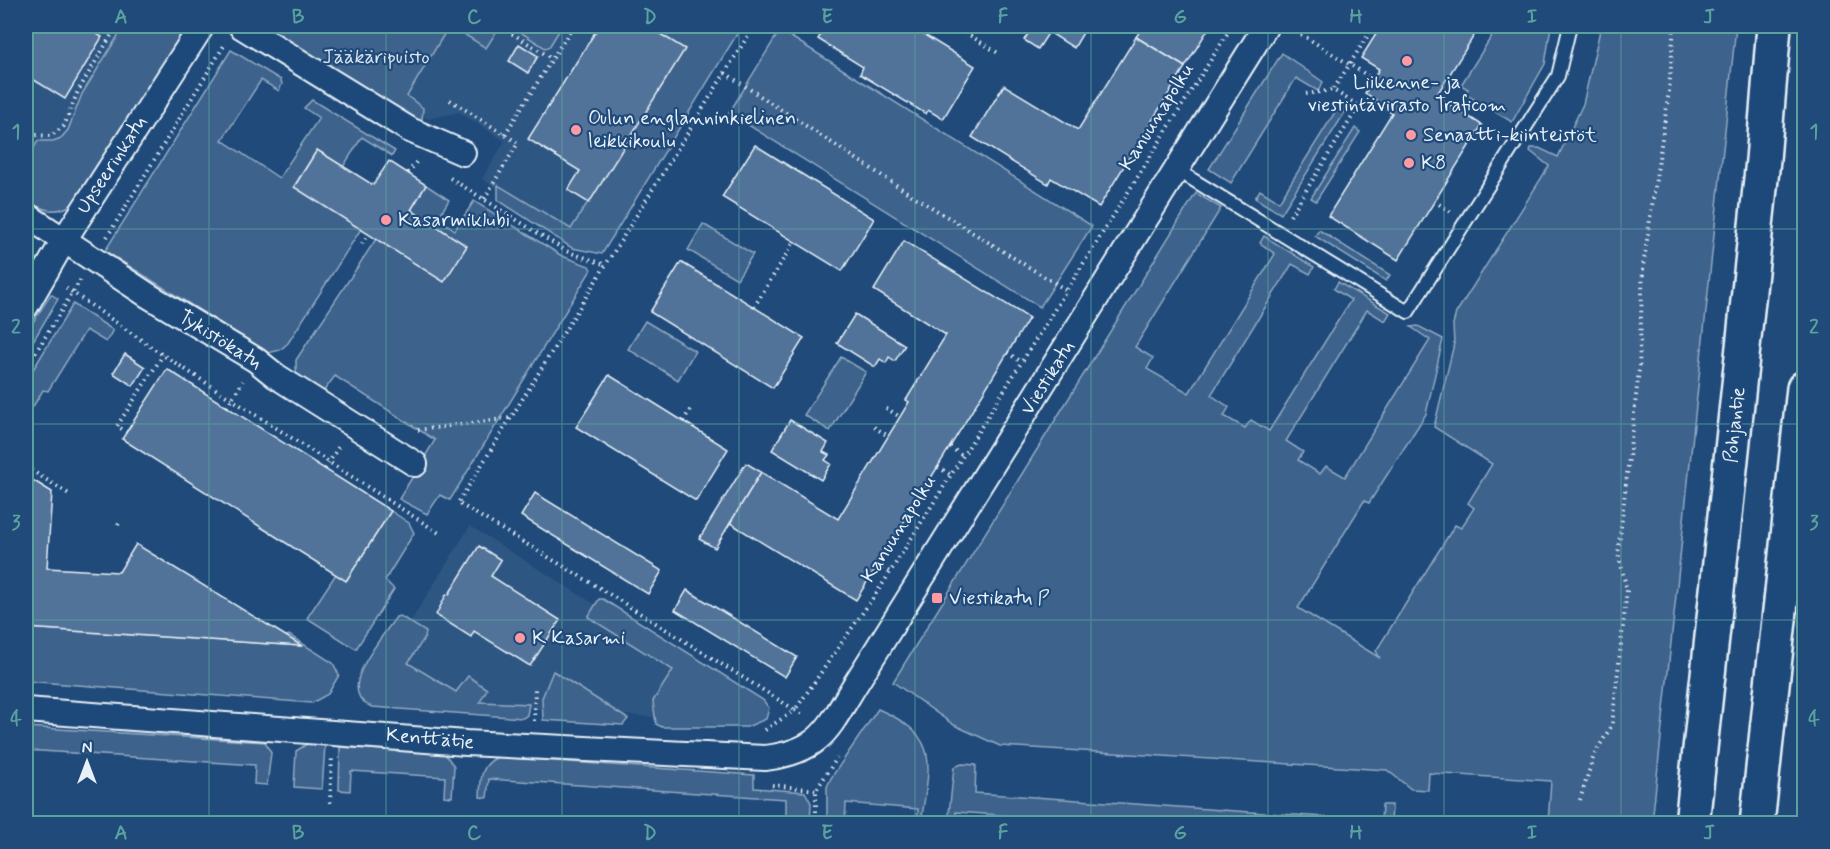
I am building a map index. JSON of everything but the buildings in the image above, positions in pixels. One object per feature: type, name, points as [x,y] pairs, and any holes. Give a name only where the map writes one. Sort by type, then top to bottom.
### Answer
[{"type":"highway","name":"Pohjantie","points":[[1692,824],[1763,160],[1774,26]]},
{"type":"highway","points":[[1757,824],[1804,388]]},
{"type":"street","name":"Upseerinkatu","points":[[26,306],[64,240],[202,26]]},
{"type":"street","name":"Viestikatu","points":[[827,730],[1266,26]]},
{"type":"street","points":[[234,32],[410,130],[463,153]]},
{"type":"street","name":"Tykistökatu","points":[[26,215],[94,261],[256,360],[276,376],[415,464]]},
{"type":"street","name":"Kenttätie","points":[[26,710],[466,743],[765,758],[786,756],[811,746],[827,730]]},
{"type":"lane","points":[[1178,170],[1408,312],[1558,76],[1570,26]]},
{"type":"path","points":[[36,135],[51,136],[64,126],[78,91],[115,29],[109,26]]},
{"type":"path","points":[[507,26],[505,29],[553,59]]},
{"type":"path","points":[[506,134],[573,26]]},
{"type":"path","points":[[418,430],[511,418],[754,26]]},
{"type":"path","points":[[955,26],[998,53]]},
{"type":"path","name":"Kanuunapolku","points":[[511,418],[458,504],[598,586],[795,710],[890,572],[1232,26]]},
{"type":"path","points":[[1333,90],[1374,26]]},
{"type":"path","points":[[1580,800],[1594,756],[1612,725],[1627,590],[1618,553],[1639,370],[1643,267],[1670,91],[1674,26]]},
{"type":"path","points":[[1290,27],[1373,79]]},
{"type":"path","points":[[26,368],[234,32]]},
{"type":"path","points":[[725,73],[910,194],[1066,290]]},
{"type":"path","points":[[1280,232],[1359,106],[1333,90],[1306,94]]},
{"type":"path","points":[[450,100],[519,143],[484,199]]},
{"type":"path","points":[[408,173],[419,158],[428,164]]},
{"type":"path","points":[[447,175],[566,251],[606,265]]},
{"type":"path","points":[[1434,201],[1444,207]]},
{"type":"path","points":[[362,244],[368,234]]},
{"type":"path","points":[[754,307],[794,242]]},
{"type":"path","points":[[43,277],[72,291],[163,355],[438,533]]},
{"type":"path","points":[[1007,353],[1022,362]]},
{"type":"path","points":[[127,432],[117,426],[163,355]]},
{"type":"path","points":[[886,408],[900,417]]},
{"type":"path","points":[[683,421],[691,409]]},
{"type":"path","points":[[874,427],[888,436]]},
{"type":"path","points":[[950,447],[963,456]]},
{"type":"path","points":[[26,467],[69,494]]},
{"type":"path","points":[[938,467],[951,475]]},
{"type":"path","points":[[118,525],[121,520]]},
{"type":"path","points":[[877,565],[890,572]]},
{"type":"path","points":[[534,724],[535,688]]},
{"type":"path","points":[[330,803],[333,732]]},
{"type":"path","points":[[816,824],[816,790],[840,752]]},
{"type":"path","points":[[767,784],[816,790]]},
{"type":"shaded area","points":[[26,26],[170,26],[26,185]]},
{"type":"shaded area","name":"Oulun englanninkielinen leikkikoulu","points":[[435,26],[690,26],[718,42],[590,247],[482,179],[505,141],[459,112],[428,119],[391,96]]},
{"type":"shaded area","points":[[470,526],[718,681],[668,718],[380,698],[381,669]]},
{"type":"green space","points":[[124,26],[187,26],[75,203],[56,210],[38,207],[26,200],[26,161],[38,141],[53,141],[61,138],[68,130],[82,94]]},
{"type":"green space","name":"Jääkäripuisto","points":[[264,26],[449,26],[407,96],[423,108],[422,121],[415,121]]},
{"type":"green space","points":[[451,26],[500,26],[486,48]]},
{"type":"green space","points":[[511,26],[562,26],[549,47],[545,48]]},
{"type":"green space","points":[[647,26],[742,26],[602,254],[572,248],[498,200],[498,185],[571,229],[684,49]]},
{"type":"green space","points":[[1498,26],[1551,26],[1545,64],[1512,122],[1465,94],[1468,89],[1461,85]]},
{"type":"green space","points":[[1601,26],[1736,26],[1652,823],[1548,823],[1551,781],[1429,773],[1428,790],[1411,789],[1387,770],[1000,746],[954,725],[893,682],[1196,193],[1221,208],[1135,347],[1153,358],[1147,369],[1189,393],[1275,254],[1260,243],[1264,236],[1314,267],[1310,274],[1292,264],[1211,395],[1229,407],[1224,416],[1245,428],[1251,420],[1269,431],[1351,300],[1334,289],[1338,282],[1390,313],[1385,321],[1367,310],[1286,441],[1303,452],[1298,460],[1320,474],[1326,466],[1345,477],[1430,340],[1411,327],[1418,326],[1443,339],[1426,414],[1369,503],[1364,501],[1298,608],[1380,658],[1376,651],[1455,525],[1461,528],[1474,508],[1468,503],[1492,464],[1434,427],[1454,344],[1453,324],[1456,313],[1549,166],[1530,151],[1531,148],[1539,148],[1558,157],[1583,104]]},
{"type":"green space","points":[[780,30],[1092,226],[1040,307],[729,113]]},
{"type":"green space","points":[[231,50],[281,80],[282,84],[279,91],[261,80],[222,140],[279,178],[319,118],[304,108],[312,100],[395,151],[392,156],[362,137],[343,167],[317,150],[294,186],[361,229],[288,343],[280,350],[268,353],[105,251]]},
{"type":"green space","points":[[1282,53],[1323,82],[1318,91],[1296,78],[1231,183],[1209,169]]},
{"type":"green space","points":[[1340,104],[1347,109],[1281,214],[1255,198],[1260,190],[1279,202]]},
{"type":"green space","points":[[1355,128],[1360,132],[1316,201],[1311,198]]},
{"type":"green space","points":[[426,185],[449,200],[438,218],[455,230],[474,201],[562,256],[589,266],[591,270],[450,500],[440,495],[427,514],[399,499],[435,440],[335,376],[323,392],[296,375],[296,360],[376,239],[444,281],[466,246],[411,210]]},
{"type":"green space","points":[[703,224],[753,254],[737,279],[688,250]]},
{"type":"green space","points":[[1319,230],[1390,275],[1386,281],[1315,236]]},
{"type":"green space","points":[[51,294],[58,299],[26,353],[26,333]]},
{"type":"green space","points":[[73,304],[113,330],[106,342],[86,330],[48,391],[43,390],[26,418],[26,381]]},
{"type":"green space","points":[[645,321],[695,351],[678,380],[628,349]]},
{"type":"green space","points":[[841,357],[866,372],[830,431],[804,415]]},
{"type":"green space","points":[[391,511],[409,523],[414,533],[385,580],[394,589],[356,649],[307,618],[336,574],[347,580]]},
{"type":"green space","points":[[599,599],[603,599],[763,700],[769,708],[766,719],[747,727],[662,727],[656,724],[653,701],[673,670],[588,617]]},
{"type":"green space","points":[[400,616],[426,632],[408,663],[456,692],[468,676],[487,689],[480,702],[529,704],[527,715],[523,718],[372,707],[361,700],[357,690],[364,664],[396,617]]},
{"type":"green space","points":[[26,628],[301,646],[286,636],[289,635],[333,663],[339,675],[328,694],[312,703],[26,681]]},
{"type":"green space","points":[[553,671],[628,719],[623,725],[543,720],[542,698]]},
{"type":"green space","points":[[878,709],[913,730],[922,742],[927,755],[927,785],[921,823],[917,823],[918,809],[846,803],[845,823],[827,823],[827,787],[831,778]]},
{"type":"green space","points":[[26,727],[265,742],[271,753],[267,785],[254,784],[255,765],[26,750]]},
{"type":"green space","points":[[307,744],[325,746],[322,789],[294,787],[296,751]]},
{"type":"green space","points":[[340,747],[445,754],[454,766],[452,797],[444,796],[445,777],[351,771],[350,791],[339,790]]},
{"type":"green space","points":[[498,757],[754,775],[754,788],[805,792],[811,803],[810,823],[786,823],[786,799],[489,779],[487,798],[480,797],[484,769],[487,764]]},
{"type":"green space","points":[[962,764],[976,765],[975,793],[1381,821],[1382,805],[1392,805],[1391,823],[1127,824],[956,812],[955,823],[948,823],[954,767]]},
{"type":"place","name":"Liikenne- ja viestintävirasto Traficom","points":[[1407,61]]},
{"type":"place","name":"Oulun englanninkielinen leikkikoulu","points":[[576,130]]},
{"type":"place","name":"Senaatti-kiinteistöt","points":[[1411,135]]},
{"type":"place","name":"K8","points":[[1409,163]]},
{"type":"place","name":"Kasarmiklubi","points":[[386,220]]},
{"type":"place","name":"Viestikatu P","points":[[937,598]]},
{"type":"place","name":"K Kasarmi","points":[[520,638]]}]
